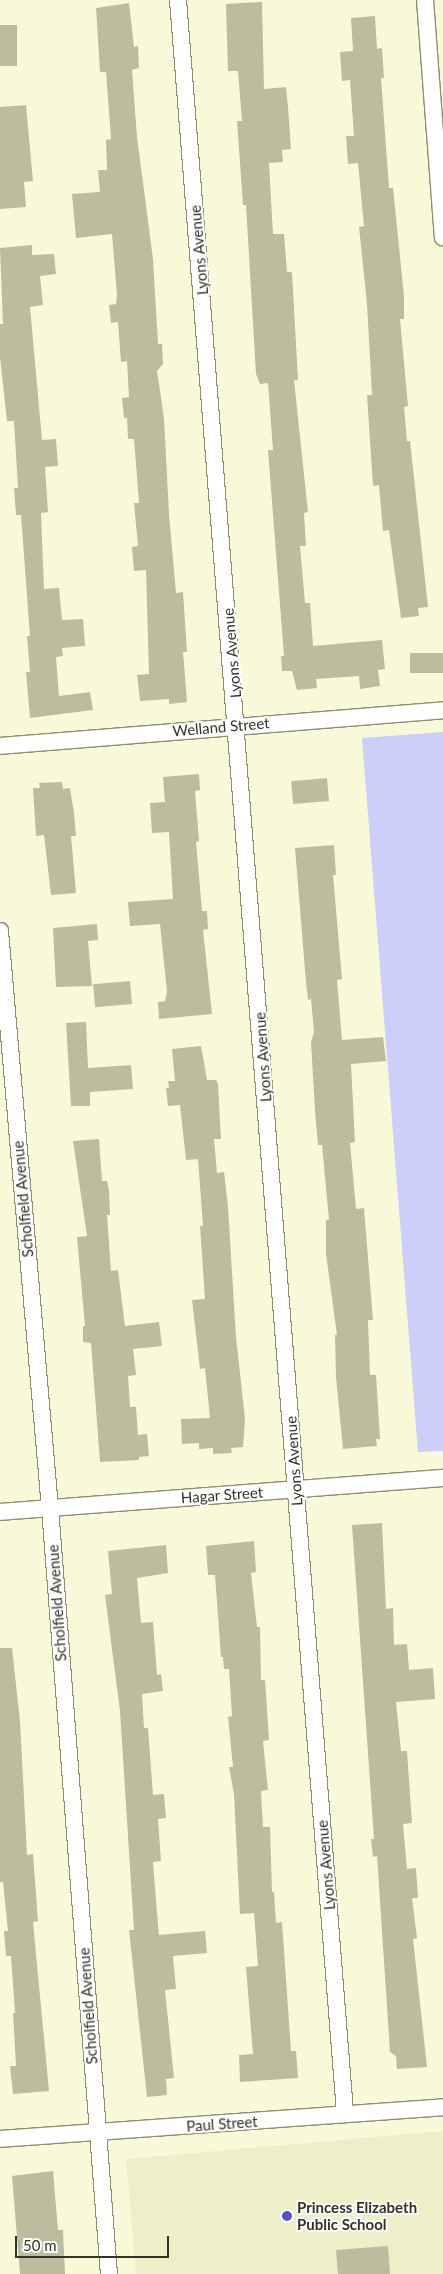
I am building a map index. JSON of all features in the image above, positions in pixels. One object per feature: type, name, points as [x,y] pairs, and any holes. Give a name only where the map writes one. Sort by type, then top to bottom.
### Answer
[{"type":"street","name":"Lyons Avenue","points":[[178,0],[238,726],[346,2114]]},
{"type":"street","points":[[425,0],[443,236]]},
{"type":"street","name":"Welland Street","points":[[0,746],[443,710]]},
{"type":"street","name":"Scholfield Avenue","points":[[0,931],[50,1508],[109,2274]]},
{"type":"street","name":"Hagar Street","points":[[0,1512],[443,1478]]},
{"type":"street","name":"Paul Street","points":[[0,2139],[443,2107]]},
{"type":"shaded area","points":[[443,732],[443,1451],[418,1452],[362,738]]},
{"type":"shaded area","name":"Princess Elizabeth Public School","points":[[443,2131],[443,2274],[136,2274],[126,2159]]},
{"type":"building","points":[[262,2],[264,89],[286,87],[288,107],[291,149],[282,150],[283,162],[269,163],[273,234],[284,234],[287,272],[292,272],[298,380],[294,380],[308,512],[304,513],[306,546],[300,546],[305,603],[310,603],[313,646],[382,640],[385,669],[378,670],[380,686],[360,689],[359,676],[316,679],[317,688],[297,690],[292,671],[282,671],[281,656],[284,656],[268,450],[273,450],[268,383],[260,384],[256,374],[246,205],[243,205],[237,121],[242,121],[238,71],[228,71],[226,4]]},
{"type":"building","points":[[129,3],[134,47],[138,46],[139,68],[132,70],[137,137],[153,259],[158,344],[162,344],[163,364],[157,371],[164,418],[169,514],[176,593],[183,592],[187,652],[183,652],[187,702],[169,704],[169,699],[140,701],[137,675],[149,674],[146,570],[134,571],[132,547],[138,546],[134,503],[139,503],[134,439],[128,439],[127,418],[124,418],[122,398],[129,397],[127,361],[121,362],[118,322],[111,323],[109,305],[116,304],[117,295],[112,234],[76,238],[72,194],[100,192],[98,170],[107,170],[106,140],[111,139],[106,72],[100,72],[96,8]]},
{"type":"building","points":[[375,16],[377,49],[382,48],[384,78],[381,78],[389,188],[393,188],[404,296],[404,319],[400,319],[408,406],[404,407],[407,441],[410,441],[428,607],[418,608],[419,616],[401,618],[389,530],[383,531],[379,485],[373,486],[367,395],[372,395],[367,304],[359,227],[364,226],[358,163],[348,164],[346,136],[354,136],[350,80],[342,81],[340,52],[353,51],[351,18]]},
{"type":"building","points":[[0,25],[17,25],[17,66],[0,66]]},
{"type":"building","points":[[26,105],[33,181],[24,182],[26,207],[0,209],[0,107]]},
{"type":"building","points":[[32,245],[32,255],[54,254],[56,274],[40,276],[43,305],[30,307],[42,440],[56,439],[58,466],[45,467],[48,512],[41,513],[44,589],[59,588],[62,620],[83,619],[85,646],[62,648],[63,656],[56,657],[59,696],[90,692],[93,710],[30,718],[26,672],[30,672],[27,636],[30,636],[21,515],[16,515],[14,488],[18,488],[14,421],[7,421],[0,357],[0,324],[3,324],[0,248]]},
{"type":"building","points":[[410,653],[443,653],[443,673],[410,673]]},
{"type":"building","points":[[199,774],[200,790],[195,791],[199,841],[196,842],[202,911],[207,911],[208,929],[203,930],[212,1014],[159,1019],[158,1002],[165,1001],[167,992],[160,924],[130,926],[128,902],[173,899],[169,832],[152,833],[150,803],[165,802],[163,777]]},
{"type":"building","points":[[327,778],[329,801],[293,804],[291,781]]},
{"type":"building","points":[[62,782],[63,789],[70,788],[74,813],[76,836],[71,836],[76,893],[51,895],[44,835],[36,836],[33,788],[40,788],[39,783]]},
{"type":"building","points":[[334,845],[336,875],[333,875],[342,979],[337,980],[342,1040],[383,1037],[386,1061],[351,1064],[355,1142],[350,1143],[356,1209],[364,1208],[373,1320],[368,1320],[370,1375],[376,1375],[380,1439],[376,1439],[377,1446],[343,1449],[336,1377],[335,1335],[337,1335],[326,1254],[326,1220],[329,1220],[322,1145],[318,1145],[315,1111],[311,1042],[314,1032],[311,999],[308,1000],[306,982],[295,848]]},
{"type":"building","points":[[97,924],[98,940],[88,941],[92,986],[56,987],[53,928]]},
{"type":"building","points":[[130,981],[132,1004],[95,1007],[93,984]]},
{"type":"building","points":[[86,1022],[88,1068],[131,1065],[133,1089],[90,1092],[90,1106],[71,1106],[66,1023]]},
{"type":"building","points":[[201,1046],[207,1080],[216,1080],[218,1084],[221,1139],[214,1139],[217,1173],[224,1172],[228,1207],[236,1337],[245,1419],[243,1447],[231,1448],[232,1453],[213,1454],[213,1448],[199,1449],[199,1443],[182,1444],[181,1419],[210,1418],[205,1368],[200,1369],[192,1300],[205,1299],[200,1226],[203,1226],[198,1159],[186,1160],[180,1105],[168,1106],[166,1088],[169,1088],[168,1081],[175,1081],[172,1049]]},
{"type":"building","points":[[99,1139],[102,1181],[107,1181],[109,1190],[110,1215],[107,1215],[111,1271],[118,1270],[125,1326],[159,1322],[162,1346],[133,1349],[136,1375],[128,1376],[130,1407],[136,1407],[138,1435],[147,1434],[149,1456],[139,1457],[139,1460],[100,1462],[91,1343],[83,1342],[83,1326],[85,1326],[77,1237],[87,1236],[73,1141]]},
{"type":"building","points":[[382,1523],[386,1609],[393,1608],[394,1645],[407,1644],[409,1670],[433,1668],[435,1699],[396,1702],[401,1751],[407,1751],[412,1823],[403,1824],[407,1869],[416,1868],[418,1898],[412,1898],[417,1938],[413,1939],[427,2067],[397,2069],[396,2056],[390,2052],[377,1856],[373,1857],[371,1839],[374,1839],[352,1525]]},
{"type":"building","points":[[254,1541],[256,1572],[251,1573],[257,1627],[260,1627],[261,1680],[265,1680],[269,1740],[263,1741],[268,1790],[261,1791],[263,1827],[270,1827],[272,1892],[274,1892],[276,1923],[282,1922],[291,2051],[296,2051],[298,2078],[240,2082],[239,2055],[253,2054],[246,1967],[258,1966],[254,1913],[240,1914],[234,1794],[229,1767],[233,1767],[228,1717],[232,1716],[229,1669],[224,1669],[223,1657],[221,1657],[215,1575],[208,1575],[206,1546]]},
{"type":"building","points":[[166,1545],[168,1573],[137,1578],[141,1623],[153,1622],[157,1675],[161,1674],[163,1691],[142,1694],[144,1728],[148,1728],[153,1795],[164,1794],[166,1818],[158,1819],[161,1861],[153,1862],[159,1935],[205,1931],[207,1953],[173,1956],[176,1989],[165,1990],[174,2078],[166,2079],[167,2095],[147,2097],[129,1930],[134,1930],[120,1711],[105,1595],[112,1594],[108,1551]]},
{"type":"building","points":[[0,1648],[12,1648],[20,1721],[27,1855],[33,1854],[38,1921],[33,1922],[49,2091],[13,2094],[10,2066],[16,2066],[13,2013],[15,2013],[11,1956],[6,1956],[4,1931],[8,1931],[3,1882],[0,1882]]},
{"type":"building","points":[[53,2171],[58,2230],[63,2230],[65,2274],[20,2274],[12,2176]]},
{"type":"building","points":[[388,2246],[390,2274],[338,2274],[336,2250]]},
{"type":"place","name":"Princess Elizabeth Public School","points":[[287,2216]]}]
